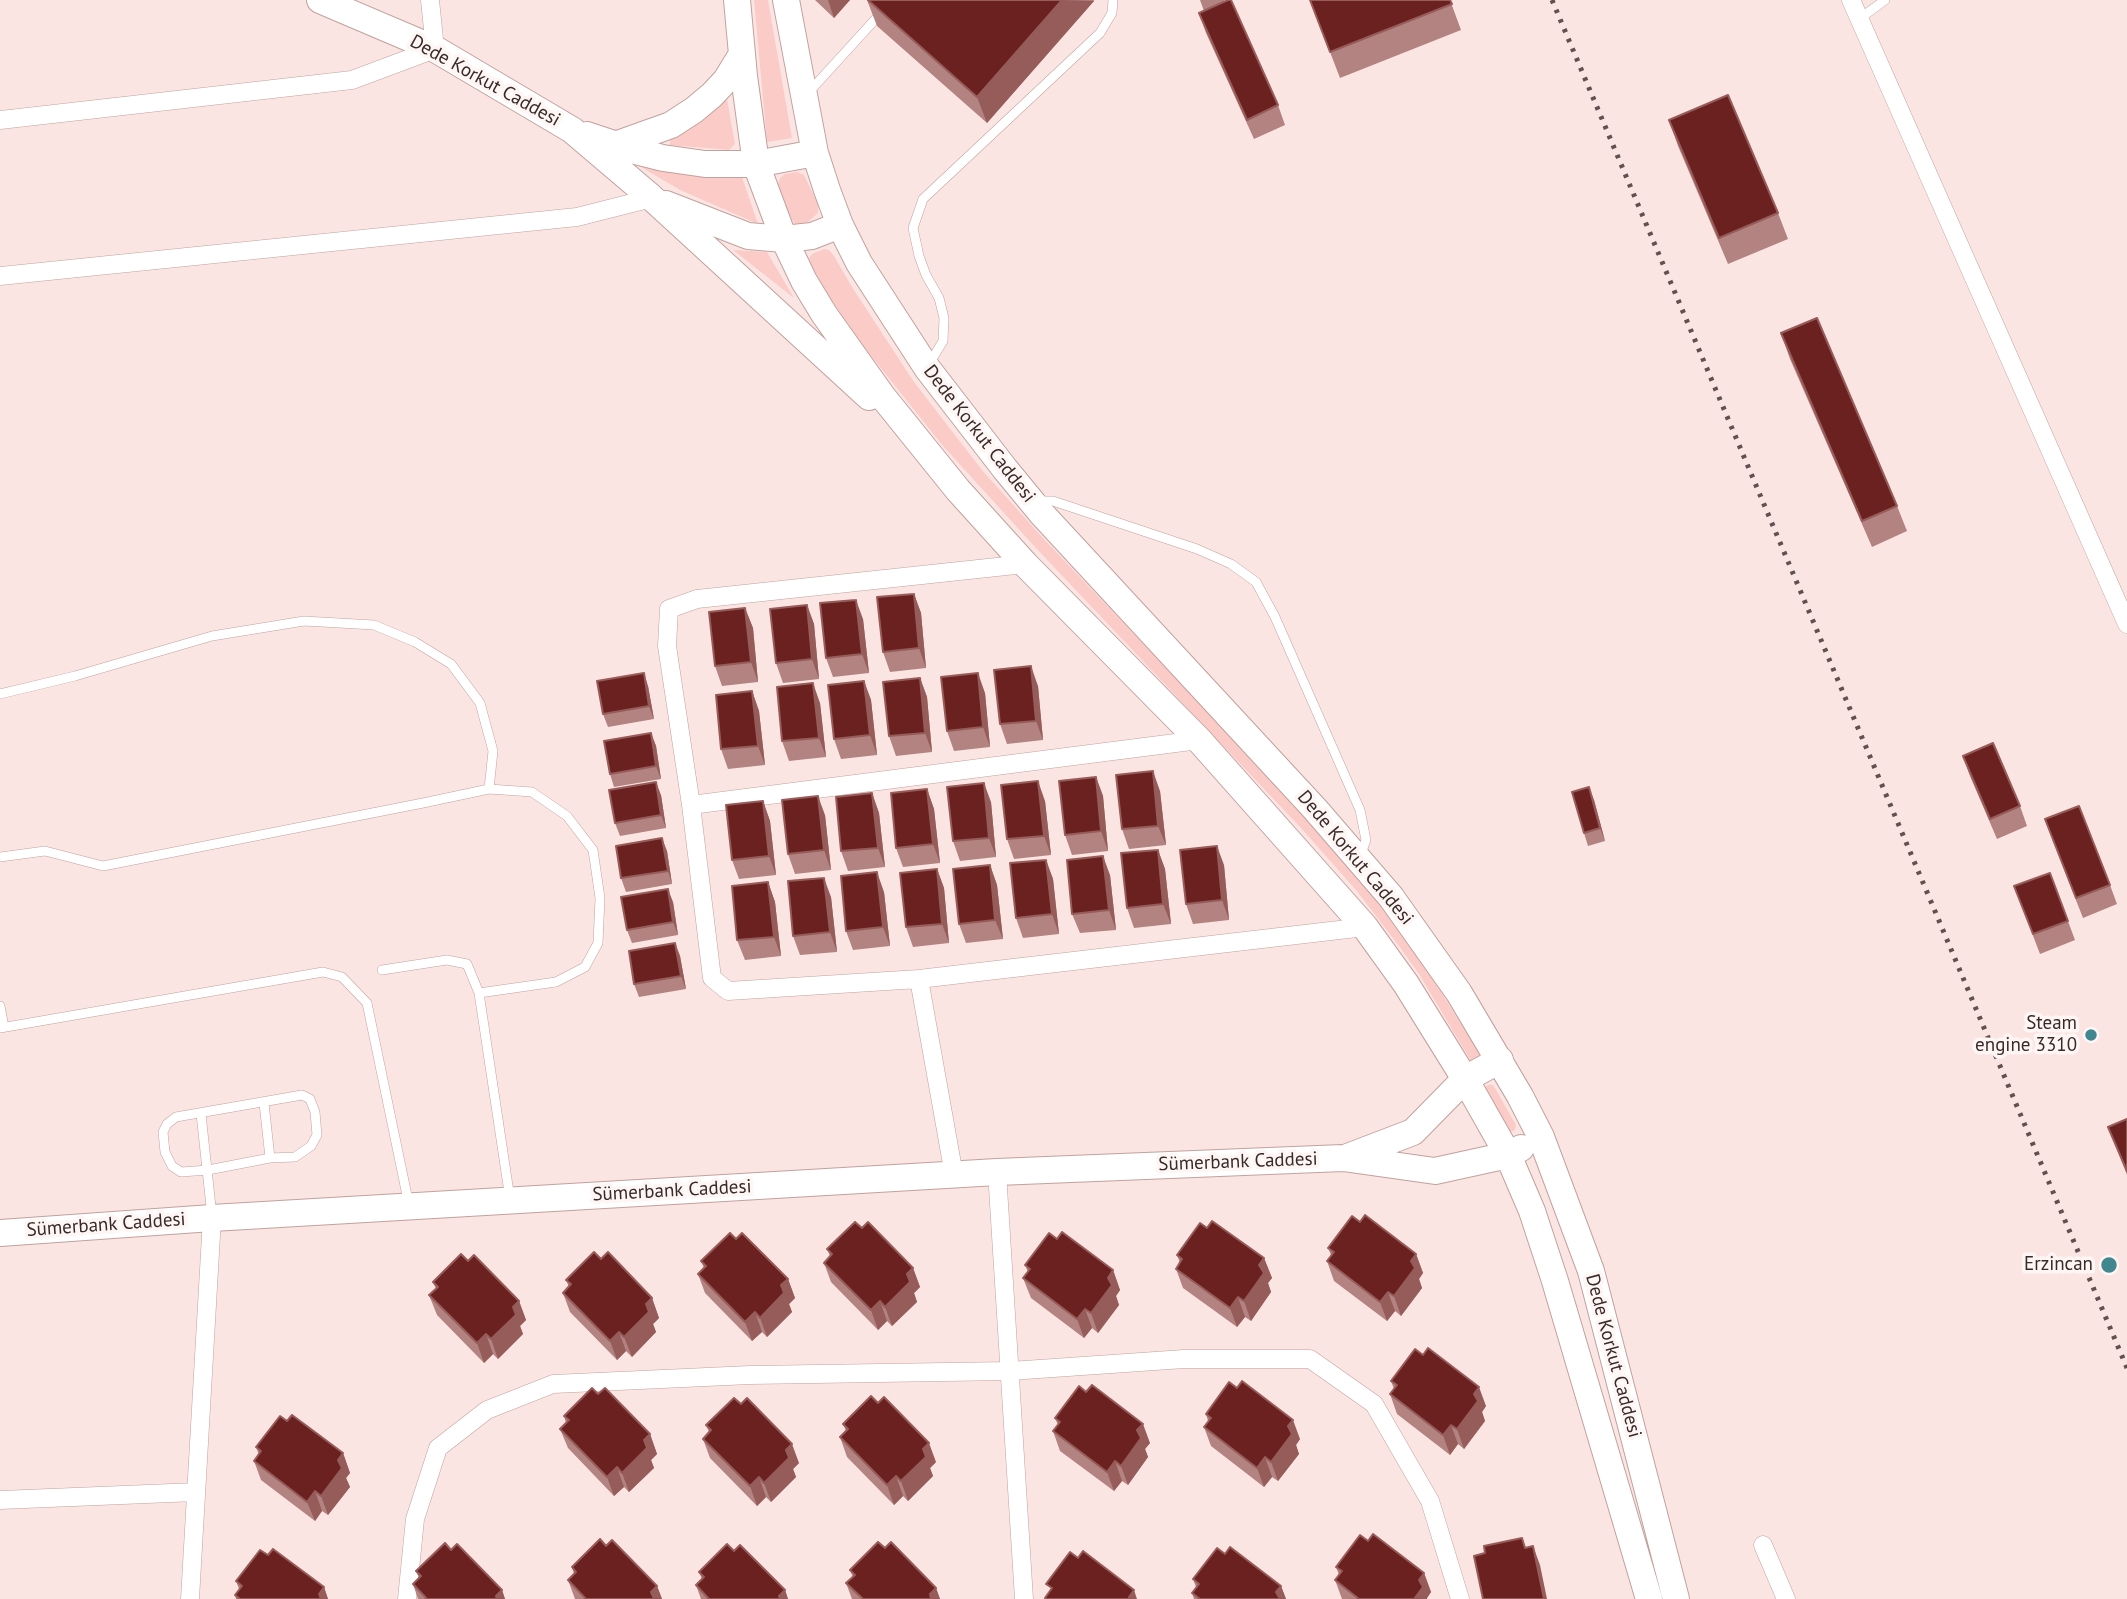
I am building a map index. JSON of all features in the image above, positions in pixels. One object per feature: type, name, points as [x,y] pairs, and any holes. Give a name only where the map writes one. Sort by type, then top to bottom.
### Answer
[{"type":"main road","name":"Dede Korkut Caddesi","points":[[320,0],[435,49],[572,130],[652,198],[916,440]]},
{"type":"main road","points":[[737,0],[756,164]]},
{"type":"main road","points":[[786,0],[815,153]]},
{"type":"main road","points":[[615,145],[670,125],[694,110],[726,80],[742,54]]},
{"type":"main road","name":"Dede Korkut Caddesi","points":[[572,130],[663,158],[705,164],[756,164],[815,153],[840,225],[859,263],[927,368],[997,460],[1359,859],[1422,939],[1500,1060],[1541,1137],[1591,1272],[1676,1599]]},
{"type":"main road","name":"Dede Korkut Caddesi","points":[[756,164],[784,240],[804,281],[824,314],[916,440],[1025,564],[1199,740],[1365,926],[1406,984],[1508,1155],[1531,1211],[1555,1281],[1648,1599]]},
{"type":"main road","name":"Dede Korkut Caddesi","points":[[652,198],[748,236],[784,240],[812,236],[840,225]]},
{"type":"main road","points":[[1343,1158],[1413,1132],[1465,1079],[1500,1060]]},
{"type":"main road","points":[[1343,1158],[1435,1171],[1508,1155],[1541,1137]]},
{"type":"main road","name":"Sümerbank Caddesi","points":[[0,1233],[997,1172],[1343,1158]]},
{"type":"street","points":[[0,120],[352,80],[435,49],[430,0]]},
{"type":"street","points":[[1851,0],[2127,624]]},
{"type":"street","points":[[0,276],[577,217],[652,198]]},
{"type":"street","points":[[1025,564],[697,599],[668,609],[667,646],[691,805],[712,978],[728,991],[919,979],[1365,926]]},
{"type":"street","points":[[691,805],[1199,740]]},
{"type":"street","points":[[919,979],[954,1175]]},
{"type":"street","points":[[997,1172],[1024,1599]]},
{"type":"street","points":[[190,1599],[212,1218]]},
{"type":"street","points":[[407,1599],[415,1519],[438,1448],[488,1410],[553,1384],[750,1375],[1010,1371],[1184,1359],[1310,1359],[1374,1404],[1430,1501],[1460,1599]]},
{"type":"street","points":[[0,1500],[196,1492]]},
{"type":"street","points":[[1763,1545],[1786,1599]]},
{"type":"lane","points":[[804,97],[892,0]]},
{"type":"lane","points":[[927,368],[943,341],[944,318],[939,299],[919,256],[913,228],[923,199],[1100,33],[1112,13],[1113,0]]},
{"type":"lane","points":[[1859,19],[1885,0]]},
{"type":"lane","points":[[1031,500],[1054,501],[1197,549],[1231,564],[1256,582],[1275,617],[1360,810],[1366,840],[1359,859]]},
{"type":"lane","points":[[0,694],[75,676],[212,636],[304,621],[374,625],[415,642],[451,664],[480,704],[493,751],[489,789]]},
{"type":"lane","points":[[0,857],[45,851],[103,866],[489,789],[532,792],[567,816],[593,850],[600,898],[598,943],[585,967],[556,982],[479,993]]},
{"type":"lane","points":[[382,970],[447,960],[467,964],[479,993],[510,1201]]},
{"type":"lane","points":[[0,1006],[2,1028],[323,972],[342,977],[367,1003],[409,1207]]},
{"type":"lane","points":[[302,1095],[310,1099],[315,1112],[317,1135],[311,1146],[295,1157],[270,1158],[208,1170],[181,1172],[172,1166],[165,1152],[163,1132],[167,1124],[176,1117],[201,1114],[302,1095]]},
{"type":"lane","points":[[264,1103],[270,1158]]},
{"type":"lane","points":[[201,1114],[212,1218]]},
{"type":"shaded area","points":[[754,0],[768,0],[792,138],[767,142]]},
{"type":"shaded area","points":[[727,99],[735,144],[729,150],[670,145],[670,137]]},
{"type":"shaded area","points":[[619,154],[742,177],[758,224],[680,190]]},
{"type":"shaded area","points":[[797,172],[804,175],[818,204],[818,213],[807,223],[800,225],[795,224],[791,218],[779,193],[778,184],[785,174]]},
{"type":"shaded area","points":[[824,249],[834,256],[914,382],[982,470],[1307,817],[1366,886],[1417,953],[1480,1055],[1471,1061],[1419,974],[1356,890],[943,446],[864,347],[828,295],[809,258]]},
{"type":"shaded area","points":[[733,250],[767,252],[794,298]]},
{"type":"shaded area","points":[[1488,1085],[1495,1088],[1516,1125],[1515,1130],[1507,1132],[1484,1088]]},
{"type":"building","points":[[868,0],[1062,0],[977,97]]},
{"type":"building","points":[[1231,0],[1278,105],[1247,120],[1199,13]]},
{"type":"building","points":[[1310,0],[1450,0],[1452,4],[1330,52]]},
{"type":"building","points":[[1728,95],[1778,213],[1719,238],[1669,120]]},
{"type":"building","points":[[1817,318],[1897,506],[1862,521],[1781,333]]},
{"type":"building","points":[[914,594],[919,648],[883,652],[877,597]]},
{"type":"building","points":[[856,600],[862,654],[826,658],[820,603]]},
{"type":"building","points":[[807,605],[812,659],[776,663],[770,609]]},
{"type":"building","points":[[745,608],[751,662],[715,666],[709,612]]},
{"type":"building","points":[[1031,666],[1036,721],[1000,724],[994,670]]},
{"type":"building","points":[[644,673],[649,706],[603,714],[597,681]]},
{"type":"building","points":[[978,673],[983,727],[947,731],[941,677]]},
{"type":"building","points":[[920,678],[925,733],[889,736],[883,682]]},
{"type":"building","points":[[864,681],[870,735],[834,739],[828,685]]},
{"type":"building","points":[[813,683],[819,738],[782,741],[777,687]]},
{"type":"building","points":[[752,691],[758,746],[721,749],[716,695]]},
{"type":"building","points":[[651,733],[656,766],[610,774],[604,741]]},
{"type":"building","points":[[1993,743],[2020,806],[1990,819],[1963,756]]},
{"type":"building","points":[[1153,771],[1158,826],[1122,829],[1116,775]]},
{"type":"building","points":[[1096,777],[1101,831],[1065,835],[1059,781]]},
{"type":"building","points":[[1038,781],[1044,836],[1007,839],[1001,785]]},
{"type":"building","points":[[656,782],[661,815],[615,823],[609,790]]},
{"type":"building","points":[[984,783],[989,838],[953,841],[947,787]]},
{"type":"building","points":[[1589,787],[1600,828],[1584,833],[1572,792]]},
{"type":"building","points":[[927,789],[933,844],[896,848],[891,793]]},
{"type":"building","points":[[872,793],[878,848],[841,851],[836,797]]},
{"type":"building","points":[[818,796],[824,850],[788,854],[782,800]]},
{"type":"building","points":[[763,801],[769,856],[732,860],[726,805]]},
{"type":"building","points":[[2079,806],[2110,885],[2076,898],[2045,819]]},
{"type":"building","points":[[662,838],[668,871],[621,878],[616,846]]},
{"type":"building","points":[[1217,846],[1222,900],[1186,904],[1180,850]]},
{"type":"building","points":[[1158,850],[1163,904],[1127,908],[1121,853]]},
{"type":"building","points":[[1103,856],[1109,910],[1072,914],[1067,860]]},
{"type":"building","points":[[1046,860],[1052,914],[1016,918],[1010,863]]},
{"type":"building","points":[[990,865],[995,920],[959,924],[953,869]]},
{"type":"building","points":[[937,869],[942,924],[906,927],[900,873]]},
{"type":"building","points":[[877,872],[883,927],[846,931],[841,876]]},
{"type":"building","points":[[2050,873],[2068,921],[2033,934],[2014,886]]},
{"type":"building","points":[[824,878],[830,932],[793,936],[788,881]]},
{"type":"building","points":[[768,882],[774,937],[737,940],[732,886]]},
{"type":"building","points":[[668,889],[673,922],[627,930],[621,897]]},
{"type":"building","points":[[675,943],[681,976],[634,984],[629,951]]},
{"type":"building","points":[[2127,1119],[2127,1171],[2108,1127]]},
{"type":"building","points":[[1365,1215],[1416,1254],[1411,1261],[1415,1268],[1394,1296],[1388,1292],[1380,1302],[1327,1261],[1334,1252],[1328,1248],[1352,1216],[1360,1222]]},
{"type":"building","points":[[1212,1221],[1264,1258],[1259,1265],[1264,1273],[1244,1301],[1238,1297],[1230,1308],[1176,1269],[1182,1259],[1177,1255],[1200,1223],[1207,1228]]},
{"type":"building","points":[[855,1222],[862,1228],[868,1222],[913,1268],[907,1274],[910,1282],[885,1307],[880,1301],[871,1310],[824,1263],[832,1254],[827,1249]]},
{"type":"building","points":[[1062,1232],[1113,1270],[1108,1278],[1112,1285],[1091,1313],[1085,1309],[1077,1319],[1023,1278],[1030,1269],[1025,1265],[1049,1233],[1057,1239]]},
{"type":"building","points":[[730,1233],[736,1239],[742,1233],[788,1279],[781,1285],[784,1293],[760,1318],[755,1312],[745,1322],[698,1274],[706,1266],[701,1261]]},
{"type":"building","points":[[594,1252],[601,1259],[608,1252],[652,1298],[646,1304],[649,1312],[624,1337],[619,1332],[610,1341],[563,1293],[571,1284],[566,1280]]},
{"type":"building","points":[[461,1254],[468,1261],[474,1255],[519,1301],[513,1307],[516,1315],[491,1339],[486,1334],[477,1343],[429,1295],[438,1287],[433,1282]]},
{"type":"building","points":[[1428,1348],[1479,1387],[1474,1394],[1478,1401],[1457,1429],[1451,1425],[1443,1435],[1390,1394],[1397,1385],[1391,1381],[1415,1349],[1423,1355]]},
{"type":"building","points":[[1242,1381],[1293,1420],[1288,1426],[1292,1434],[1271,1462],[1265,1457],[1257,1468],[1204,1427],[1211,1418],[1206,1414],[1229,1382],[1237,1388]]},
{"type":"building","points":[[1092,1385],[1143,1424],[1137,1430],[1141,1438],[1121,1466],[1115,1461],[1107,1472],[1053,1431],[1060,1422],[1055,1418],[1079,1386],[1086,1392]]},
{"type":"building","points":[[592,1388],[598,1394],[605,1388],[650,1434],[644,1440],[647,1448],[622,1473],[617,1467],[607,1477],[560,1429],[569,1420],[564,1416]]},
{"type":"building","points":[[871,1396],[878,1403],[884,1397],[929,1443],[923,1449],[926,1457],[901,1481],[896,1476],[887,1485],[840,1437],[848,1429],[843,1424]]},
{"type":"building","points":[[734,1398],[741,1404],[747,1398],[792,1444],[786,1450],[789,1458],[764,1483],[759,1477],[750,1486],[703,1439],[711,1430],[706,1425]]},
{"type":"building","points":[[292,1415],[343,1453],[338,1460],[342,1468],[321,1496],[315,1491],[307,1502],[254,1461],[261,1451],[256,1447],[280,1416],[287,1421]]},
{"type":"building","points":[[1373,1534],[1424,1573],[1419,1580],[1423,1587],[1414,1599],[1359,1599],[1335,1580],[1342,1571],[1336,1567],[1360,1535],[1368,1541]]},
{"type":"building","points":[[1522,1538],[1525,1548],[1533,1546],[1544,1599],[1483,1599],[1474,1556],[1485,1553],[1484,1546]]},
{"type":"building","points":[[600,1539],[606,1546],[612,1540],[657,1586],[651,1592],[654,1599],[586,1599],[568,1580],[576,1572],[572,1567]]},
{"type":"building","points":[[878,1542],[885,1548],[891,1542],[936,1588],[930,1594],[931,1599],[863,1599],[846,1583],[855,1575],[850,1570]]},
{"type":"building","points":[[445,1543],[451,1550],[457,1544],[502,1590],[496,1596],[497,1599],[427,1599],[413,1584],[421,1576],[416,1571]]},
{"type":"building","points":[[727,1544],[734,1551],[740,1545],[785,1590],[779,1596],[780,1599],[709,1599],[696,1585],[704,1577],[699,1572]]},
{"type":"building","points":[[1230,1547],[1281,1586],[1276,1592],[1280,1599],[1200,1599],[1192,1593],[1199,1584],[1193,1579],[1217,1548],[1225,1554]]},
{"type":"building","points":[[273,1549],[324,1587],[319,1594],[321,1599],[240,1599],[235,1595],[242,1586],[236,1581],[260,1550],[268,1555]]},
{"type":"building","points":[[1083,1551],[1134,1590],[1130,1599],[1045,1598],[1052,1588],[1046,1584],[1070,1552],[1078,1558]]},
{"type":"railway","points":[[1552,0],[2127,1368]]},
{"type":"place","name":"Steam engine 3310","points":[[2091,1035]]},
{"type":"place","name":"Erzincan","points":[[2109,1265]]}]
